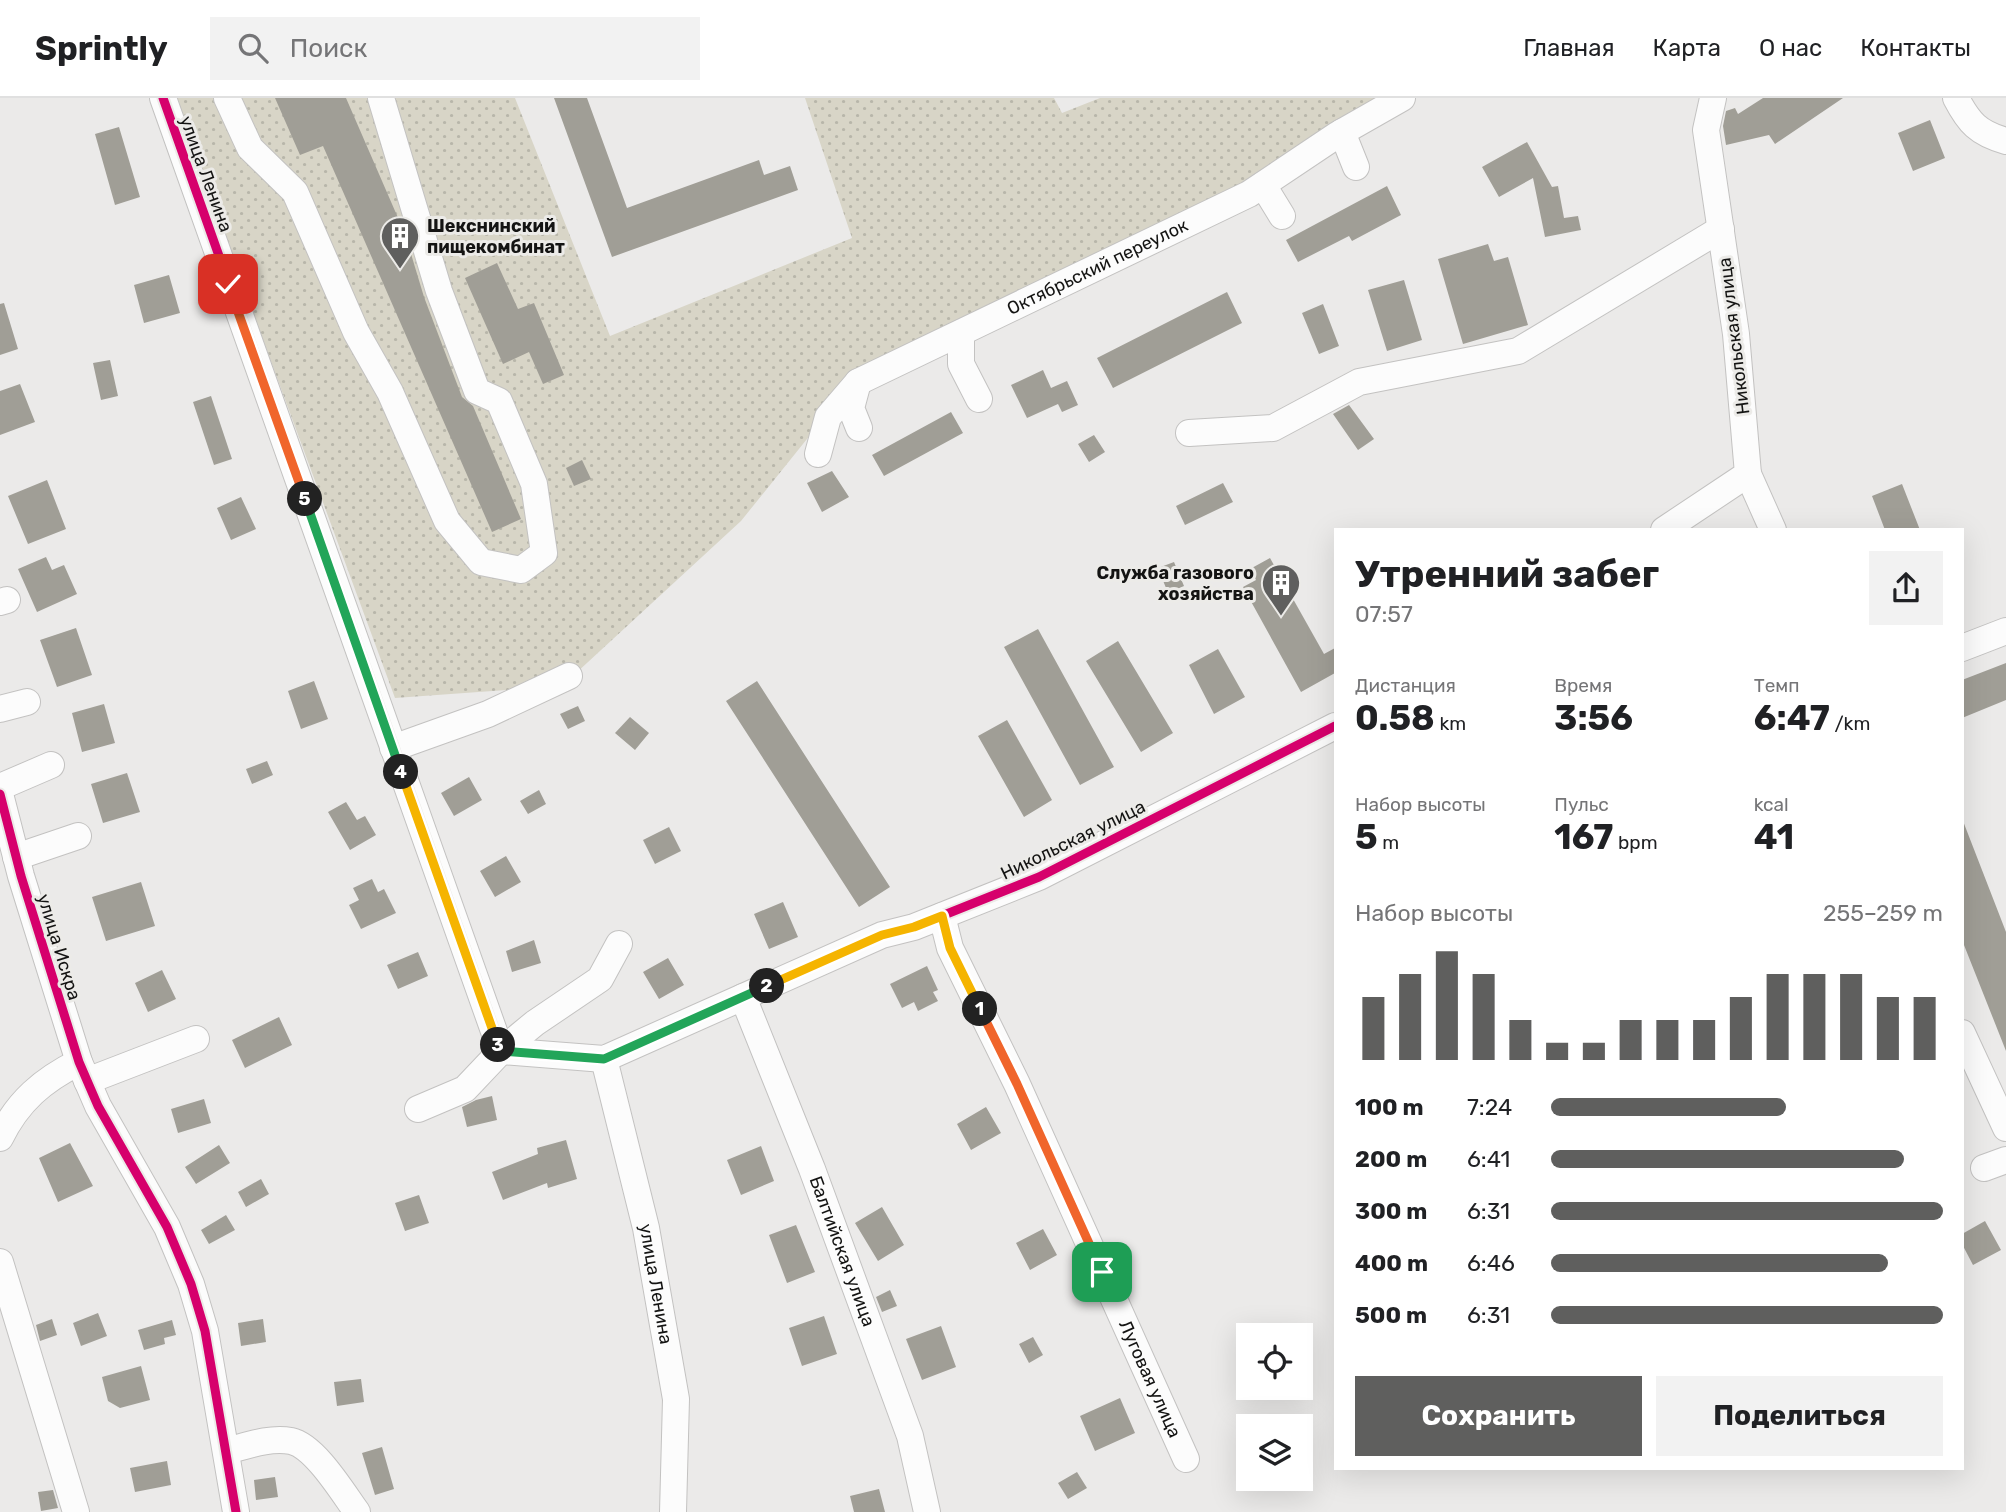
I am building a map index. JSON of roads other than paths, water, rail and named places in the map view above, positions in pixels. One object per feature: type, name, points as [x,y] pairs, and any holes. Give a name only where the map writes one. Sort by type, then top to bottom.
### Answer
[{"type":"street","name":"улица Ленина","points":[[163,98],[501,1051]]},
{"type":"street","points":[[227,98],[250,148],[295,192],[356,332],[390,392],[447,521],[481,562],[521,570],[544,553],[534,484],[499,401],[477,391],[439,291],[381,98]]},
{"type":"street","name":"Октябрьский переулок","points":[[818,454],[828,417],[858,382],[1249,194],[1342,132],[1402,98]]},
{"type":"street","name":"Никольская улица","points":[[1713,98],[1706,130],[1736,334],[1748,474],[1772,528]]},
{"type":"street","points":[[1956,98],[1968,122],[1992,137],[2006,141]]},
{"type":"street","points":[[1342,132],[1356,167]]},
{"type":"street","points":[[1263,185],[1282,216]]},
{"type":"street","points":[[1189,433],[1273,428],[1359,382],[1518,351],[1721,229]]},
{"type":"street","points":[[961,333],[961,364],[979,399]]},
{"type":"street","points":[[858,382],[851,408],[859,428]]},
{"type":"street","points":[[1667,528],[1748,474]]},
{"type":"street","points":[[1964,647],[2006,631]]},
{"type":"street","points":[[393,748],[488,714],[569,676]]},
{"type":"street","points":[[0,709],[27,702]]},
{"type":"street","name":"Никольская улица","points":[[501,1051],[604,1059],[882,935],[914,927],[1039,877],[1334,727]]},
{"type":"street","points":[[0,788],[51,765]]},
{"type":"street","name":"улица Искра","points":[[0,794],[12,872],[83,1071],[98,1106],[167,1227],[191,1284],[205,1331],[236,1512]]},
{"type":"street","points":[[12,872],[78,836]]},
{"type":"street","name":"Луговая улица","points":[[942,916],[950,948],[1017,1084],[1186,1459]]},
{"type":"street","points":[[418,1109],[466,1090],[501,1051],[535,1023],[600,979],[619,944]]},
{"type":"street","name":"Балтийская улица","points":[[743,997],[812,1169],[911,1436],[927,1512]]},
{"type":"street","points":[[0,1138],[9,1120],[38,1086],[196,1038]]},
{"type":"street","points":[[1964,1047],[2006,1128]]},
{"type":"street","name":"улица Ленина","points":[[604,1059],[646,1228],[676,1399],[673,1512]]},
{"type":"street","points":[[0,1262],[76,1512]]},
{"type":"street","points":[[226,1451],[263,1441],[292,1441],[320,1461],[358,1512]]},
{"type":"place","name":"Шекснинский пищекомбинат","points":[[400,270]]},
{"type":"place","name":"Служба газового хозяйства","points":[[1281,617]]}]
